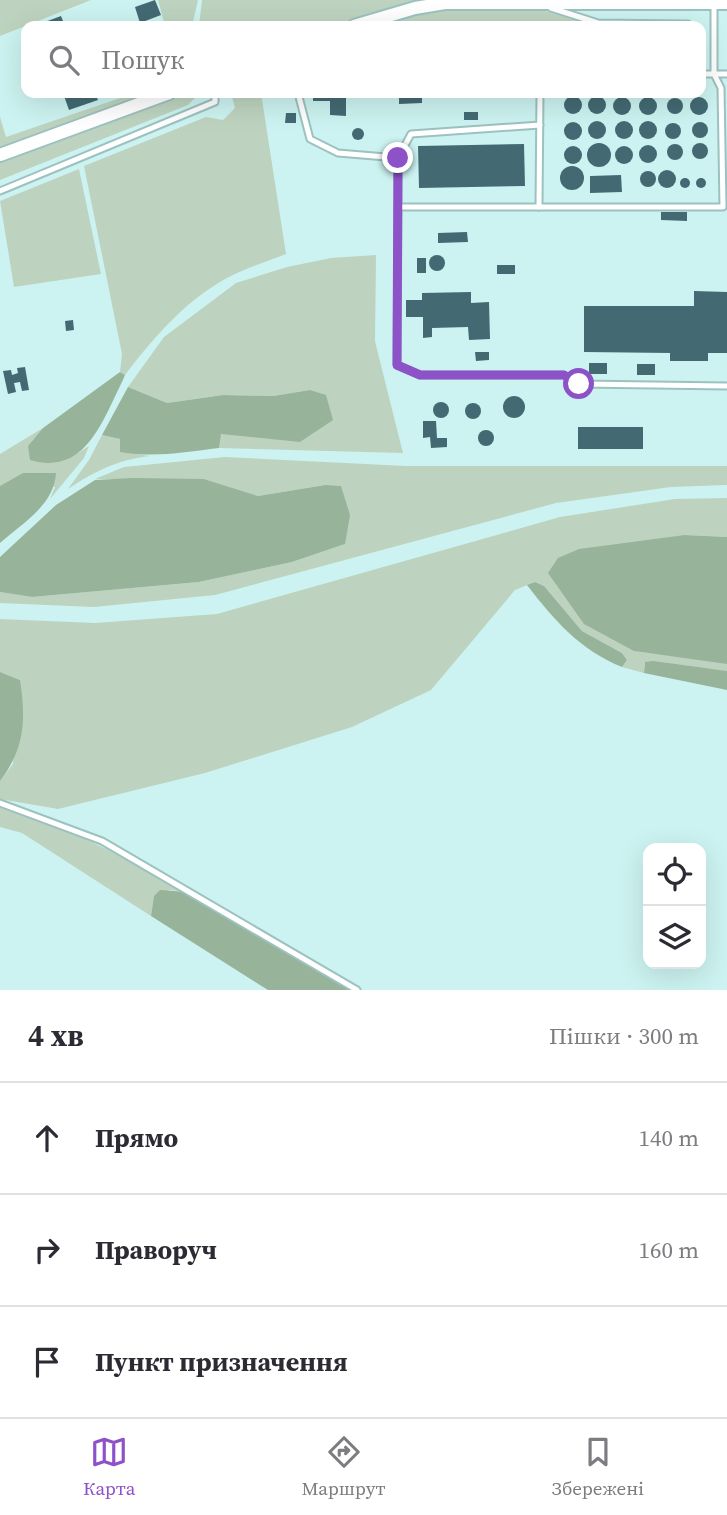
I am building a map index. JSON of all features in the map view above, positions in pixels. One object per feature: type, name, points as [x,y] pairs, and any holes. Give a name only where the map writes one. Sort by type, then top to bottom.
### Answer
[{"type":"street","points":[[371,21],[415,8],[446,3],[720,3]]},
{"type":"street","points":[[0,155],[155,98]]},
{"type":"lane","points":[[398,207],[723,207],[724,145],[720,88],[714,74],[720,3]]},
{"type":"lane","points":[[538,4],[592,21]]},
{"type":"lane","points":[[706,74],[727,74]]},
{"type":"lane","points":[[0,191],[215,102],[215,98]]},
{"type":"lane","points":[[299,98],[310,139],[338,153],[398,158]]},
{"type":"lane","points":[[539,207],[540,98]]},
{"type":"lane","points":[[540,125],[411,134],[398,158],[397,365],[420,375],[564,375],[579,384],[727,386]]},
{"type":"lane","points":[[0,803],[102,841],[357,990]]},
{"type":"green space","points":[[0,0],[91,0],[38,21],[21,21],[21,28],[0,36]]},
{"type":"green space","points":[[158,0],[198,0],[193,21],[164,21]]},
{"type":"green space","points":[[202,0],[423,0],[351,21],[200,21]]},
{"type":"green space","points":[[448,8],[536,8],[577,21],[392,21]]},
{"type":"green space","points":[[120,98],[140,98],[0,148],[0,117],[6,137]]},
{"type":"green space","points":[[174,98],[195,98],[188,105],[0,180],[0,160]]},
{"type":"green space","points":[[232,98],[262,98],[286,254],[235,274],[188,305],[148,346],[125,375],[120,372],[122,354],[84,166],[206,117],[223,120],[235,108]]},
{"type":"green space","points":[[79,169],[101,274],[14,287],[0,201]]},
{"type":"green space","points":[[376,255],[375,341],[403,453],[219,448],[220,434],[310,390],[273,396],[223,395],[167,403],[128,387],[164,337],[236,283],[287,267],[331,258]]},
{"type":"green space","points":[[120,372],[125,375],[107,413],[89,442],[78,453],[65,460],[49,463],[30,460],[28,446],[43,428]]},
{"type":"green space","points":[[128,387],[167,403],[223,395],[273,396],[310,390],[326,395],[333,420],[300,442],[221,434],[219,448],[182,453],[132,454],[120,452],[120,439],[102,435]]},
{"type":"green space","points":[[43,428],[28,446],[73,456],[89,446],[84,458],[50,499],[55,487],[0,486],[0,454]]},
{"type":"green space","points":[[102,435],[120,439],[120,452],[150,456],[107,467],[68,489],[89,460]]},
{"type":"green space","points":[[225,457],[406,466],[727,466],[727,485],[671,487],[556,503],[215,595],[94,607],[0,603],[0,592],[32,597],[199,582],[292,562],[345,544],[325,485],[258,496],[204,479],[95,479],[124,467]]},
{"type":"green space","points":[[23,473],[56,473],[50,495],[43,504],[0,543],[0,486]]},
{"type":"green space","points":[[204,479],[258,496],[325,485],[341,486],[350,515],[345,544],[292,562],[199,582],[32,597],[0,592],[0,557],[56,505],[95,480]]},
{"type":"green space","points":[[727,498],[727,537],[685,535],[634,651],[719,662],[727,664],[727,671],[645,662],[644,673],[622,667],[627,660],[622,653],[582,631],[544,586],[535,582],[515,590],[431,690],[352,727],[205,773],[58,809],[0,799],[0,781],[13,764],[20,680],[0,672],[0,619],[95,623],[217,614],[560,517],[675,499]]},
{"type":"green space","points":[[685,535],[727,537],[727,664],[634,651],[584,624],[548,573],[558,558],[579,549]]},
{"type":"green space","points":[[535,582],[544,586],[582,631],[622,653],[627,660],[622,667],[593,652],[569,633],[527,585]]},
{"type":"green space","points":[[645,662],[727,671],[727,690],[644,673]]},
{"type":"green space","points":[[0,672],[20,680],[23,720],[15,757],[0,781]]},
{"type":"green space","points":[[0,807],[73,833],[187,892],[170,890],[154,896],[151,916],[22,833],[0,827]]},
{"type":"green space","points":[[160,890],[187,892],[350,990],[268,990],[151,916],[154,896]]},
{"type":"building","points":[[155,0],[161,15],[139,21],[135,7]]},
{"type":"building","points":[[61,16],[63,21],[48,21]]},
{"type":"building","points":[[65,98],[98,100],[69,110]]},
{"type":"building","points":[[313,98],[346,98],[346,116],[330,115],[330,101],[313,101]]},
{"type":"building","points":[[399,98],[422,98],[422,103],[399,104]]},
{"type":"building","points":[[568,98],[578,98],[581,102],[579,111],[573,114],[567,111],[564,105]]},
{"type":"building","points":[[592,98],[602,98],[605,102],[603,111],[597,114],[591,111],[588,105]]},
{"type":"building","points":[[619,98],[625,98],[630,103],[628,112],[622,115],[616,112],[613,106]]},
{"type":"building","points":[[645,98],[651,98],[656,103],[654,112],[648,115],[642,112],[639,106]]},
{"type":"building","points":[[675,98],[681,100],[681,112],[675,114],[669,112],[667,106],[669,100]]},
{"type":"building","points":[[696,98],[702,98],[707,103],[705,112],[699,115],[693,112],[690,106]]},
{"type":"building","points":[[464,112],[478,112],[478,120],[464,120]]},
{"type":"building","points":[[286,113],[296,113],[296,123],[285,123]]},
{"type":"building","points":[[597,121],[603,124],[606,130],[603,136],[597,139],[591,136],[588,130],[591,124]]},
{"type":"building","points":[[624,121],[630,124],[633,130],[630,136],[624,139],[618,136],[615,130],[618,124]]},
{"type":"building","points":[[648,121],[654,124],[657,130],[654,136],[648,139],[642,136],[639,130],[642,124]]},
{"type":"building","points":[[573,122],[579,125],[582,131],[579,137],[573,140],[567,137],[564,131],[567,125]]},
{"type":"building","points":[[700,122],[708,130],[700,138],[692,130]]},
{"type":"building","points":[[673,123],[681,131],[673,139],[665,131]]},
{"type":"building","points":[[358,128],[364,134],[358,140],[352,134]]},
{"type":"building","points":[[599,143],[610,150],[611,155],[604,166],[599,167],[588,160],[587,155],[594,144]]},
{"type":"building","points":[[700,143],[708,151],[700,159],[692,151]]},
{"type":"building","points":[[524,144],[525,186],[419,188],[418,146]]},
{"type":"building","points":[[675,144],[683,152],[675,160],[667,152]]},
{"type":"building","points":[[648,145],[654,148],[657,154],[654,160],[648,163],[642,160],[639,154],[642,148]]},
{"type":"building","points":[[573,146],[579,149],[582,155],[579,161],[573,164],[567,161],[564,155],[567,149]]},
{"type":"building","points":[[624,146],[630,149],[633,155],[630,161],[624,164],[618,161],[615,155],[618,149]]},
{"type":"building","points":[[572,166],[583,173],[584,178],[577,189],[572,190],[561,183],[560,178],[567,167]]},
{"type":"building","points":[[667,170],[673,173],[676,179],[673,185],[667,188],[661,185],[658,179],[661,173]]},
{"type":"building","points":[[648,171],[656,179],[648,187],[640,179]]},
{"type":"building","points":[[621,175],[622,192],[590,193],[590,176]]},
{"type":"building","points":[[685,178],[689,179],[689,187],[685,188],[681,187],[680,183],[681,179]]},
{"type":"building","points":[[701,178],[705,179],[705,187],[701,188],[697,187],[696,183],[697,179]]},
{"type":"building","points":[[661,212],[687,212],[687,221],[661,220]]},
{"type":"building","points":[[467,232],[468,242],[438,243],[438,233]]},
{"type":"building","points":[[434,255],[440,255],[445,263],[443,269],[434,271],[429,266],[429,260]]},
{"type":"building","points":[[417,258],[426,258],[426,273],[417,273]]},
{"type":"building","points":[[497,265],[515,265],[515,274],[497,274]]},
{"type":"building","points":[[694,291],[727,292],[727,353],[708,353],[708,361],[670,361],[670,353],[584,352],[584,306],[694,306]]},
{"type":"building","points":[[471,292],[471,303],[489,302],[490,339],[469,340],[468,327],[432,328],[432,337],[423,338],[423,317],[406,317],[406,300],[422,300],[422,293]]},
{"type":"building","points":[[73,320],[74,330],[66,331],[65,321]]},
{"type":"building","points":[[475,352],[489,352],[489,360],[476,361]]},
{"type":"building","points":[[589,363],[607,363],[607,374],[589,374]]},
{"type":"building","points":[[637,364],[655,364],[655,375],[637,375]]},
{"type":"building","points":[[25,367],[29,390],[22,391],[20,382],[14,383],[16,392],[8,394],[3,371],[11,370],[12,375],[18,373],[17,368]]},
{"type":"building","points":[[514,396],[522,399],[525,407],[522,415],[514,418],[506,415],[503,407],[506,399]]},
{"type":"building","points":[[438,402],[444,402],[449,410],[447,416],[438,418],[433,413],[433,407]]},
{"type":"building","points":[[470,403],[476,403],[481,411],[479,417],[470,419],[465,414],[465,408]]},
{"type":"building","points":[[423,421],[436,421],[437,438],[447,438],[447,447],[431,448],[430,437],[423,438]]},
{"type":"building","points":[[578,427],[643,427],[643,449],[578,449]]},
{"type":"building","points":[[483,430],[489,430],[494,438],[492,444],[483,446],[478,441],[478,435]]},
{"type":"route","points":[[398,158],[397,365],[420,375],[564,375],[579,384]]}]
